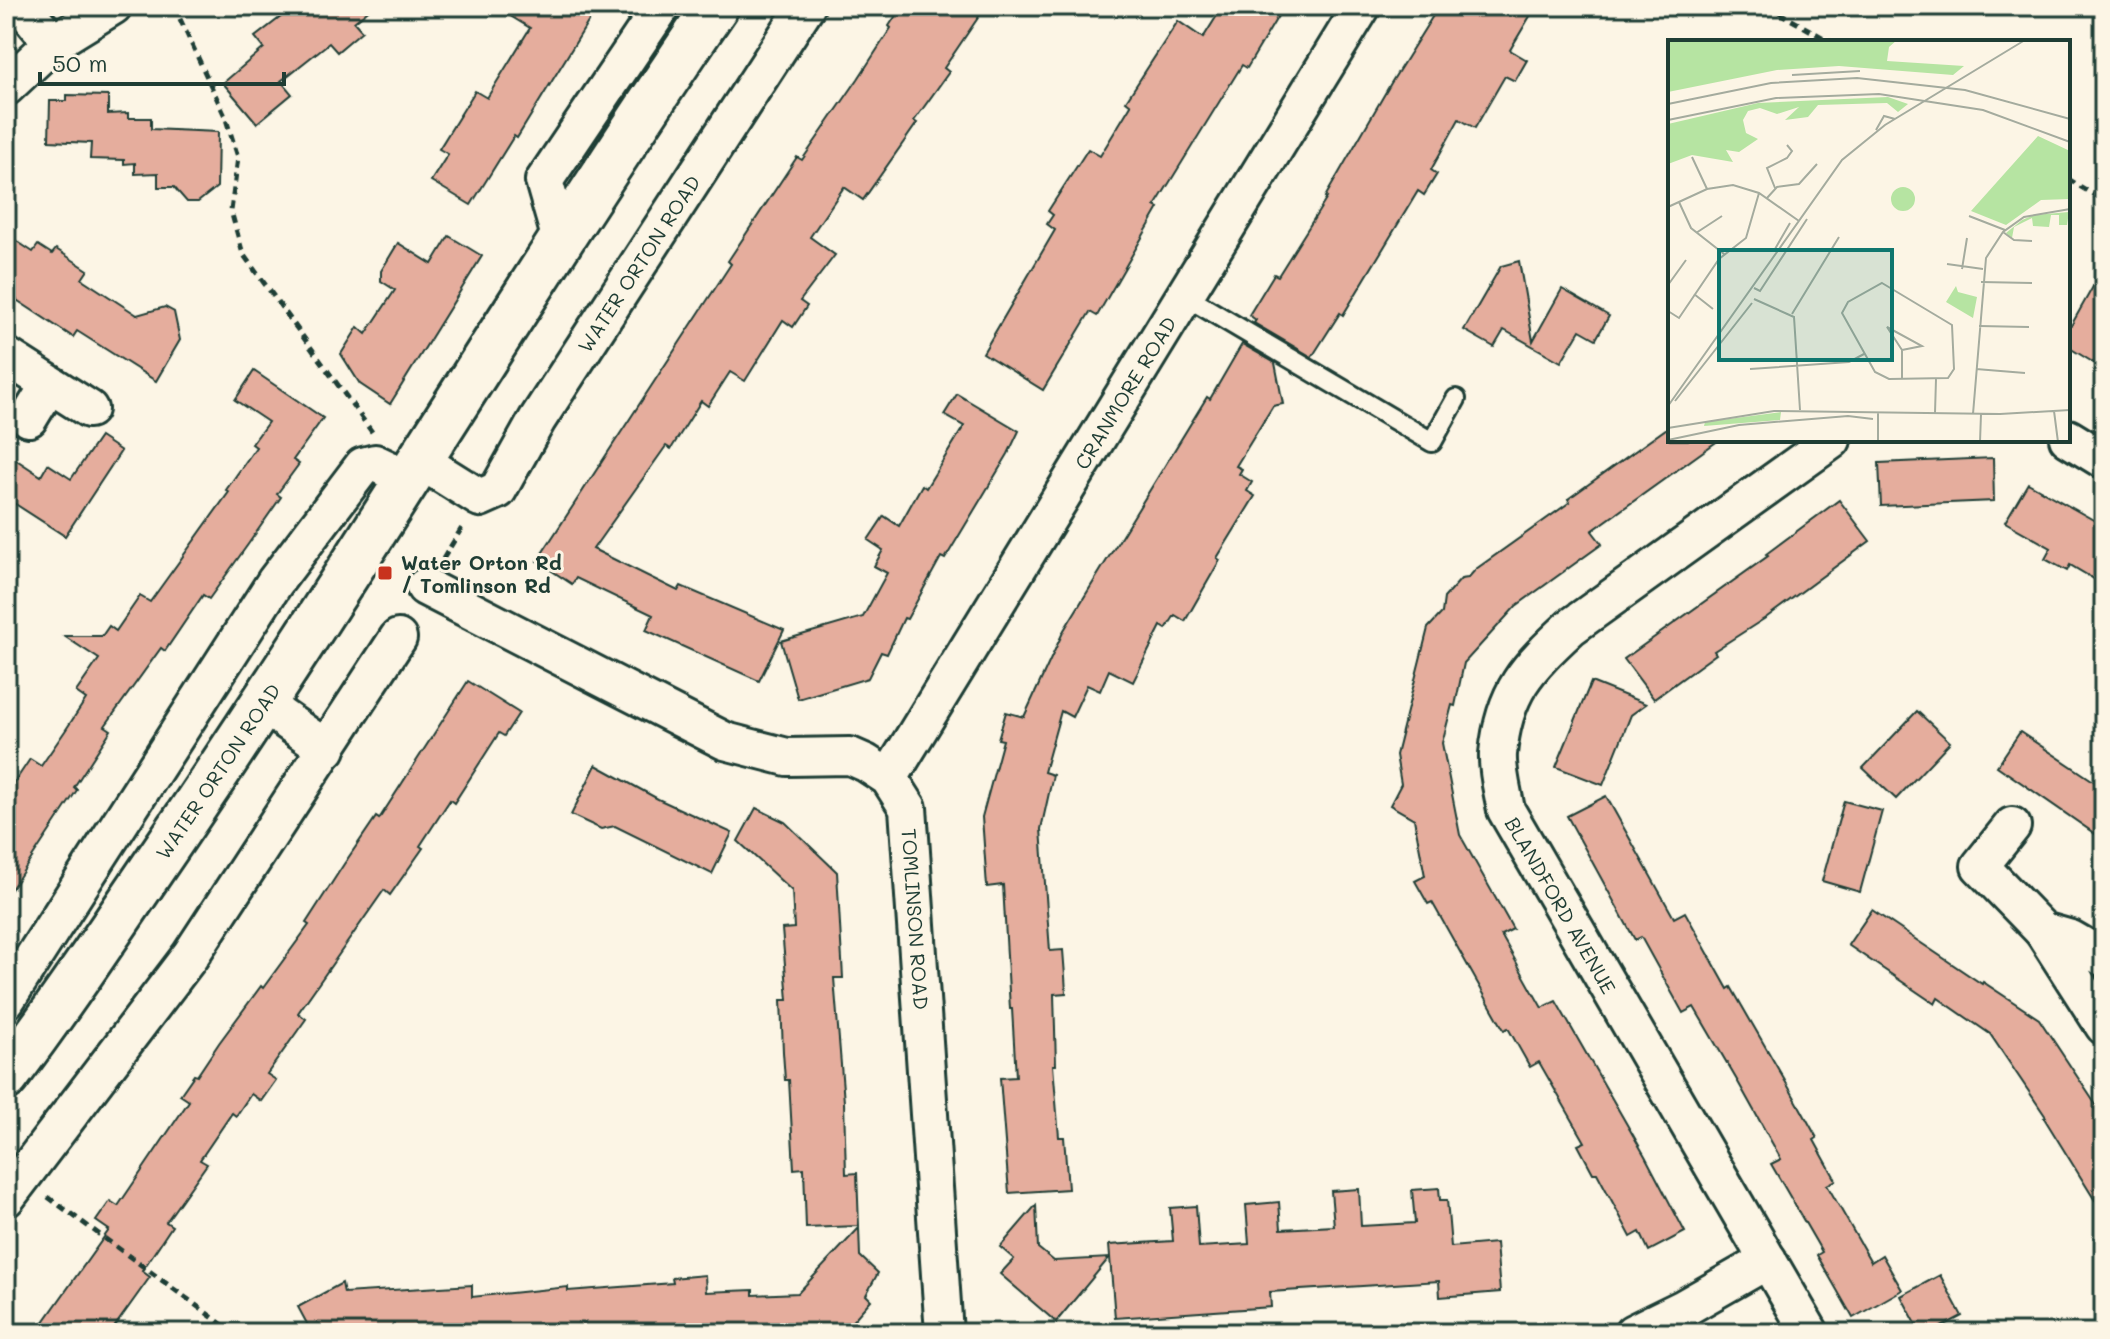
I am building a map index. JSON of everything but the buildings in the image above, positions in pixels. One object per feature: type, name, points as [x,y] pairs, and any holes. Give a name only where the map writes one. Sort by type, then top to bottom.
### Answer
[{"type":"main road","name":"WATER ORTON ROAD","points":[[6,1077],[48,1022],[264,705],[402,468],[561,240],[710,15]]},
{"type":"street","points":[[22,6],[53,43]]},
{"type":"street","points":[[6,87],[53,43],[113,6]]},
{"type":"street","points":[[561,240],[544,181],[662,6],[710,15]]},
{"type":"street","name":"WATER ORTON ROAD","points":[[480,498],[498,490],[537,420],[806,6]]},
{"type":"street","name":"CRANMORE ROAD","points":[[889,778],[1362,6]]},
{"type":"street","points":[[6,356],[89,409]]},
{"type":"street","points":[[29,418],[49,385]]},
{"type":"street","points":[[2070,439],[2104,460]]},
{"type":"street","name":"BLANDFORD AVENUE","points":[[1810,1333],[1506,810],[1498,756],[1509,700],[1533,663],[1571,627],[1829,442]]},
{"type":"street","points":[[48,1022],[8,997],[275,582],[363,466],[402,468],[480,498]]},
{"type":"street","points":[[425,587],[725,741],[787,757],[850,756],[889,778]]},
{"type":"street","points":[[14,1187],[190,956],[398,638]]},
{"type":"street","points":[[264,705],[327,749]]},
{"type":"street","name":"TOMLINSON ROAD","points":[[889,778],[908,808],[944,1333]]},
{"type":"street","points":[[2012,826],[1980,866],[2043,931],[2104,1026]]},
{"type":"street","points":[[2043,931],[2071,939],[2104,958]]},
{"type":"street","points":[[1633,1333],[1768,1260]]},
{"type":"lane","points":[[1185,296],[1432,442],[1456,399]]},
{"type":"path","points":[[174,6],[225,116],[238,157],[231,211],[243,254],[402,468]]},
{"type":"path","points":[[1767,6],[1827,40]]},
{"type":"path","points":[[2070,180],[2104,201]]},
{"type":"path","points":[[425,587],[480,498]]},
{"type":"path","points":[[14,1187],[234,1333]]},
{"type":"place","name":"Water Orton Rd / Tomlinson Rd","points":[[385,573]]}]
